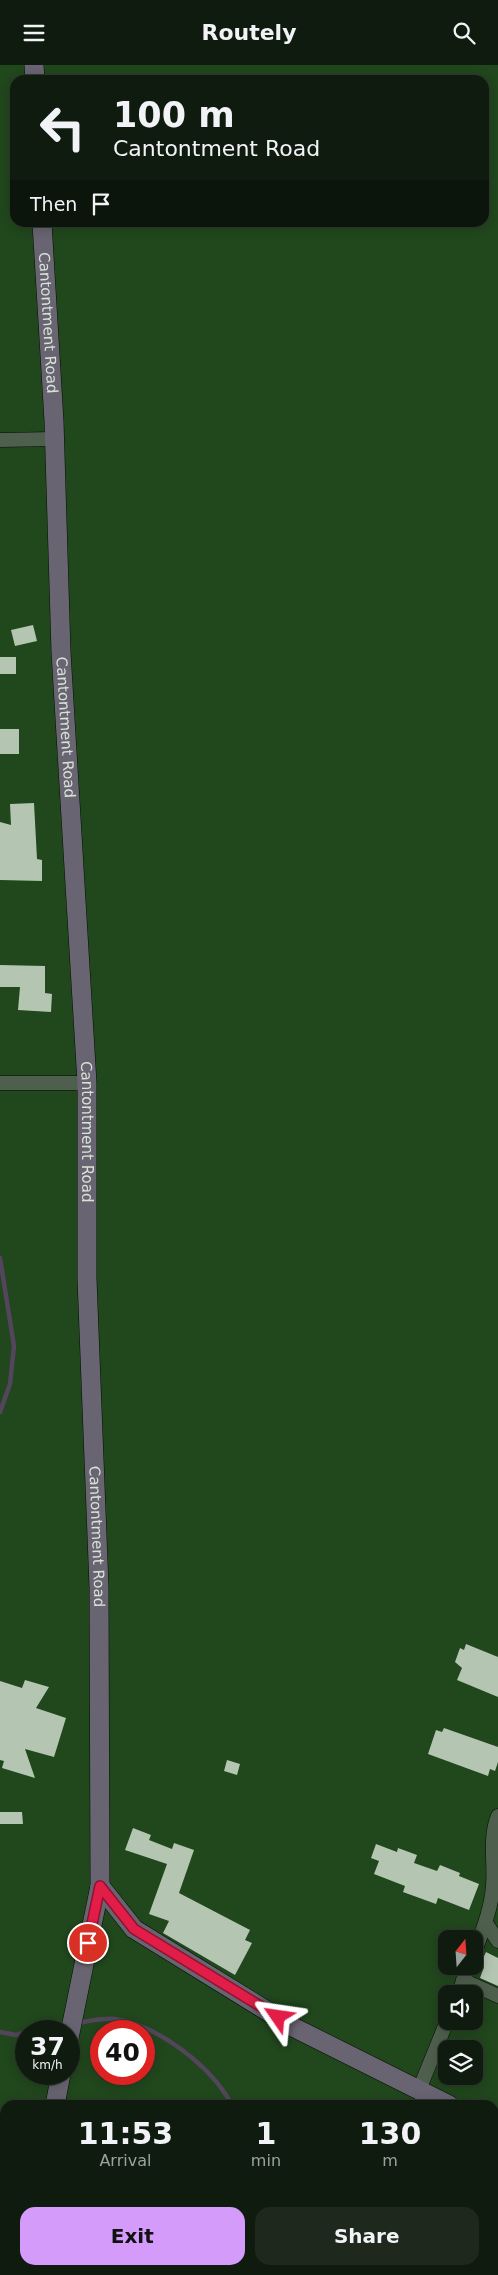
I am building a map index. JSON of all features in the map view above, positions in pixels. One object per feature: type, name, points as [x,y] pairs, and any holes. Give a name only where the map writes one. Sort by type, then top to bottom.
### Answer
[{"type":"street","name":"Cantontment Road","points":[[42,227],[54,439],[61,662],[87,1083],[86,1279],[99,1587],[100,1886],[73,2020]]},
{"type":"street","points":[[0,440],[54,439]]},
{"type":"street","points":[[6,1083],[87,1083]]},
{"type":"street","points":[[483,1931],[493,1887],[494,1827],[498,1815]]},
{"type":"street","points":[[100,1886],[134,1929],[293,2027],[439,2100]]},
{"type":"street","points":[[486,1923],[498,1941]]},
{"type":"street","points":[[461,1985],[465,1975]]},
{"type":"street","points":[[463,1980],[498,1996]]},
{"type":"street","points":[[420,2090],[443,2030]]},
{"type":"street","points":[[56,2100],[60,2085]]},
{"type":"green space","points":[[0,65],[498,65],[498,2100],[0,2100]]},
{"type":"building","points":[[33,625],[37,641],[15,646],[11,630]]},
{"type":"building","points":[[0,657],[16,657],[16,674],[0,674]]},
{"type":"building","points":[[0,729],[19,729],[19,754],[0,754]]},
{"type":"building","points":[[34,803],[37,859],[42,860],[42,881],[0,880],[0,822],[11,825],[10,804]]},
{"type":"building","points":[[0,965],[45,966],[45,993],[52,994],[51,1012],[18,1010],[20,987],[0,987]]},
{"type":"building","points":[[466,1644],[498,1657],[498,1697],[457,1680],[462,1668],[455,1662],[460,1648],[464,1650]]},
{"type":"building","points":[[25,1680],[49,1687],[36,1708],[66,1718],[54,1757],[25,1749],[35,1778],[2,1768],[4,1761],[0,1760],[0,1681],[22,1688]]},
{"type":"building","points":[[444,1728],[498,1747],[498,1762],[495,1771],[490,1769],[488,1776],[428,1754],[436,1730],[442,1732]]},
{"type":"building","points":[[227,1760],[240,1764],[237,1775],[224,1771]]},
{"type":"building","points":[[0,1812],[22,1812],[23,1824],[0,1824]]},
{"type":"building","points":[[133,1828],[151,1835],[149,1840],[172,1849],[174,1843],[194,1850],[179,1893],[250,1930],[245,1940],[252,1943],[235,1975],[163,1933],[169,1921],[149,1914],[167,1864],[125,1850]]},
{"type":"building","points":[[376,1844],[397,1852],[398,1848],[417,1855],[414,1863],[437,1871],[440,1865],[460,1873],[459,1876],[479,1884],[469,1910],[438,1898],[436,1904],[403,1892],[405,1886],[374,1874],[379,1861],[371,1858]]},
{"type":"building","points":[[486,1952],[498,1958],[498,1986],[480,1978],[483,1975],[483,1958]]},
{"type":"waterway","points":[[0,1258],[14,1346],[10,1384],[0,1412]]},
{"type":"waterway","points":[[80,2022],[115,2019],[149,2030],[166,2039],[197,2062],[223,2090],[229,2100]]},
{"type":"waterway","points":[[0,2032],[15,2035]]},
{"type":"route","points":[[88,1943],[100,1886],[134,1929],[278,2017]]}]
